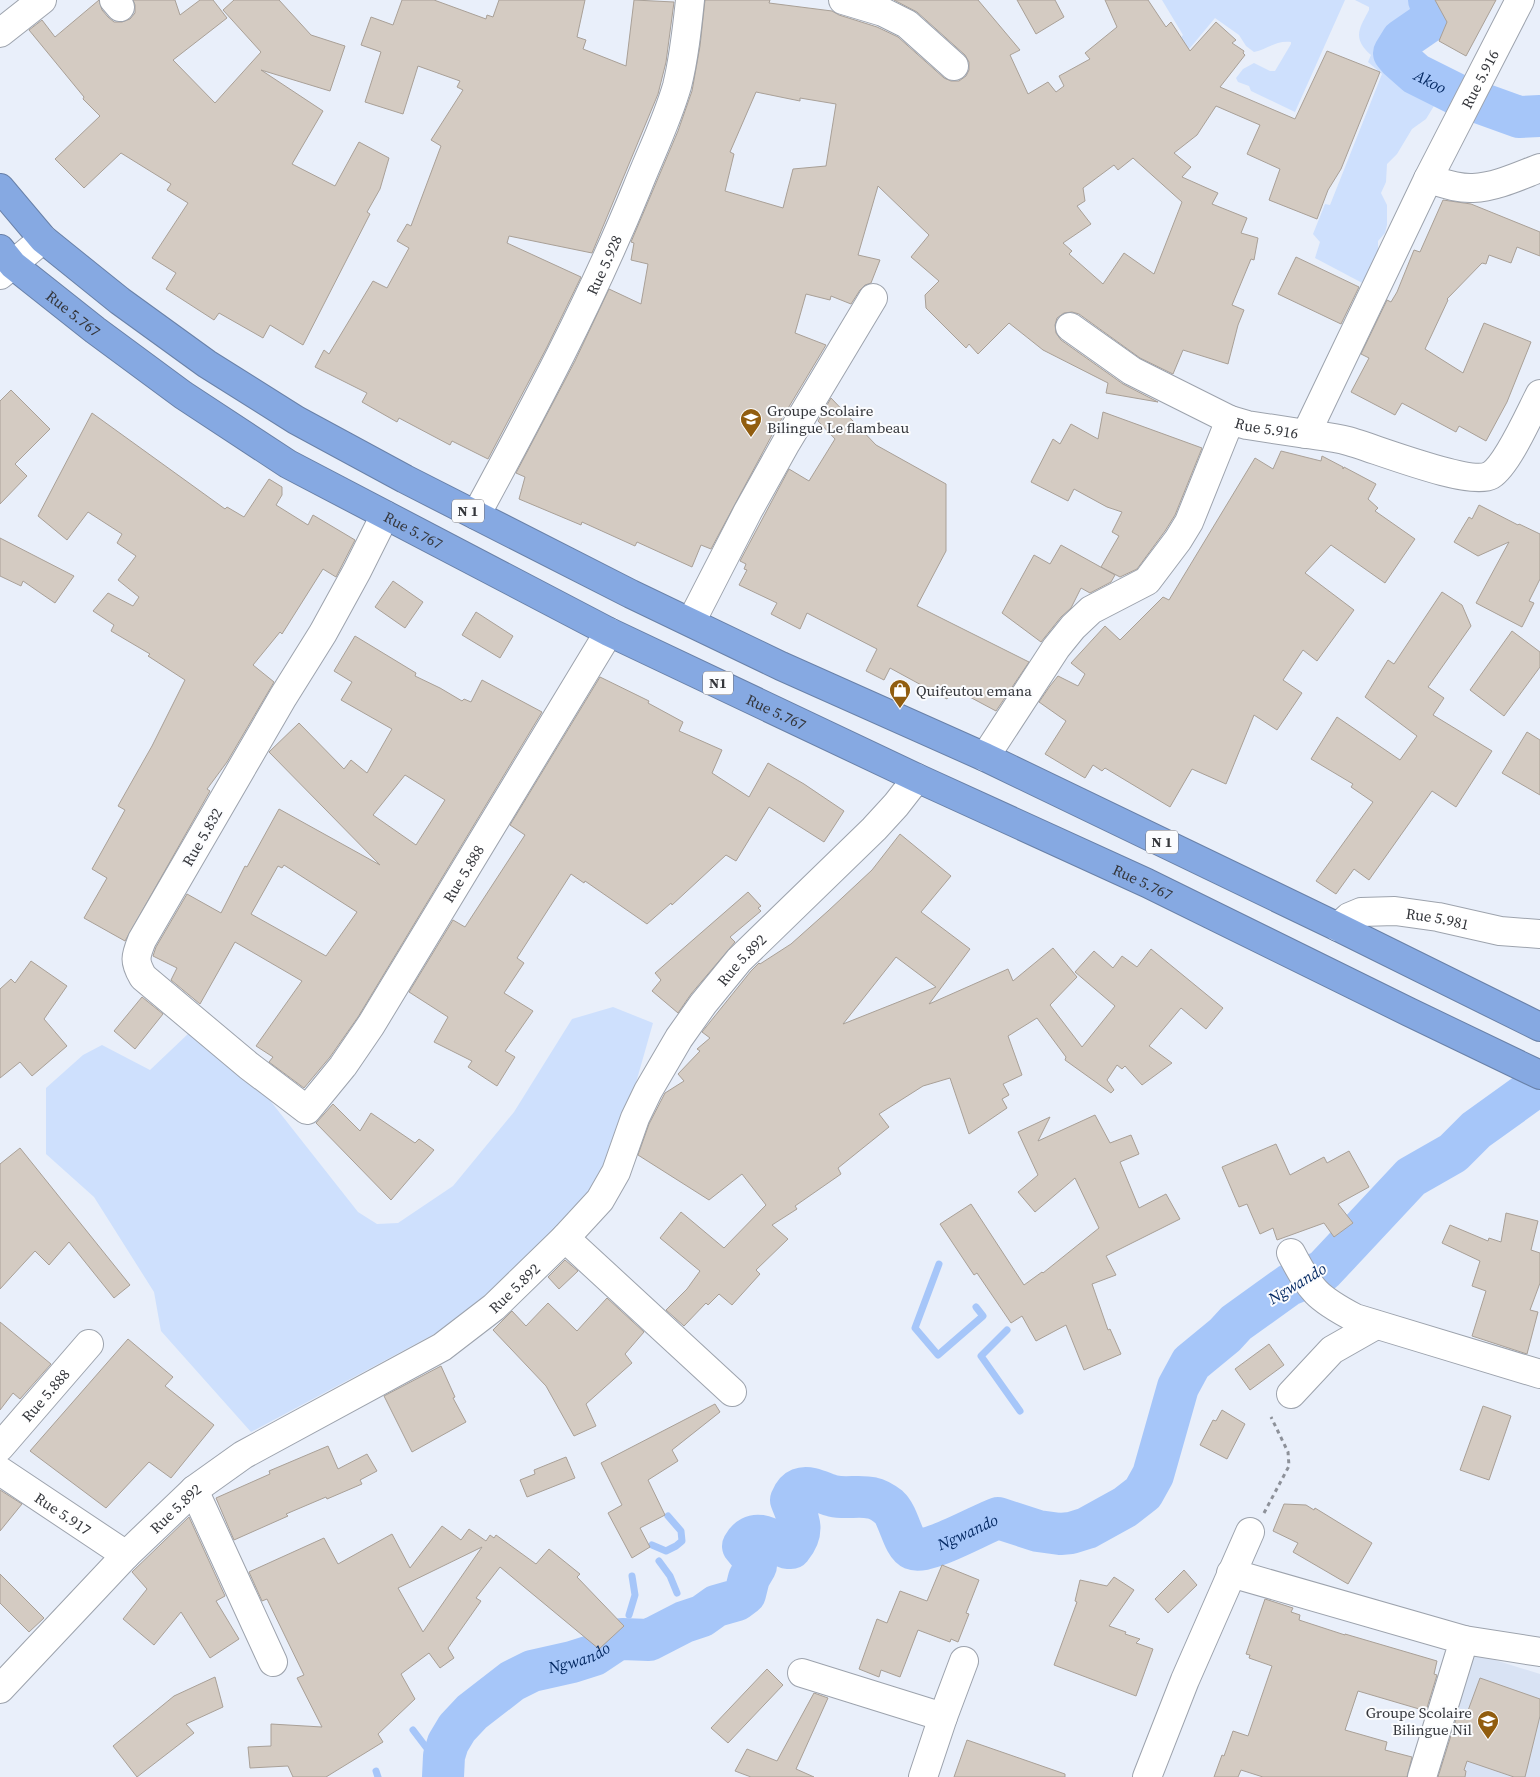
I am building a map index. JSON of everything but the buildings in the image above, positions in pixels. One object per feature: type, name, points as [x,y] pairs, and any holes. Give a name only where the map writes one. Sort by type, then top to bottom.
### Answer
[{"type":"highway","name":"N 1","points":[[0,188],[43,239],[120,301],[207,364],[296,420],[405,479],[781,666],[985,756],[1540,1027]]},
{"type":"highway","name":"Rue 5.767","points":[[4,263],[183,395],[288,464],[609,632],[917,778],[1147,882],[1540,1075]]},
{"type":"street","points":[[0,33],[42,0]]},
{"type":"street","name":"Rue 5.928","points":[[476,515],[526,421],[613,246],[677,86],[686,39],[690,0]]},
{"type":"street","points":[[843,0],[883,12],[907,24],[954,66]]},
{"type":"street","name":"Rue 5.916","points":[[985,756],[1056,648],[1073,626],[1091,610],[1147,581],[1178,540],[1189,522],[1230,420],[1246,426],[1306,434],[1457,120],[1520,0]]},
{"type":"street","points":[[1428,179],[1459,187],[1473,188],[1497,184],[1540,168]]},
{"type":"street","points":[[4,263],[43,239]]},
{"type":"street","points":[[691,622],[748,511],[781,452],[873,298]]},
{"type":"street","points":[[1070,327],[1132,371],[1230,420]]},
{"type":"street","points":[[1306,434],[1347,441],[1439,470],[1474,478],[1489,476],[1500,466],[1540,394]]},
{"type":"street","name":"Rue 5.832","points":[[307,1110],[235,1054],[143,978],[136,964],[137,954],[142,940],[283,697],[323,633],[386,515]]},
{"type":"street","name":"Rue 5.888","points":[[307,1110],[343,1066],[371,1025],[609,632]]},
{"type":"street","name":"Rue 5.892","points":[[0,1689],[126,1555],[194,1490],[243,1455],[442,1347],[494,1307],[565,1238],[600,1200],[616,1172],[648,1091],[679,1038],[703,1004],[739,960],[874,829],[917,778]]},
{"type":"street","name":"Rue 5.981","points":[[1338,927],[1349,917],[1361,912],[1395,911],[1438,917],[1500,931],[1540,934]]},
{"type":"street","points":[[565,1238],[732,1392]]},
{"type":"street","points":[[1291,1253],[1306,1281],[1319,1296],[1330,1305],[1355,1318],[1540,1374]]},
{"type":"street","points":[[1291,1394],[1332,1350],[1376,1325]]},
{"type":"street","name":"Rue 5.888","points":[[0,1447],[90,1344]]},
{"type":"street","name":"Rue 5.917","points":[[0,1471],[126,1555]]},
{"type":"street","points":[[194,1490],[273,1662]]},
{"type":"street","points":[[1147,1777],[1185,1680],[1250,1532]]},
{"type":"street","points":[[1231,1573],[1464,1640],[1540,1652]]},
{"type":"street","points":[[1422,1777],[1464,1640]]},
{"type":"street","points":[[923,1777],[964,1661]]},
{"type":"street","points":[[802,1673],[943,1717]]},
{"type":"path","points":[[1250,1532],[1268,1508],[1289,1466],[1288,1452],[1270,1417]]},
{"type":"shaded area","points":[[1162,0],[1345,0],[1295,112],[1251,91],[1249,86],[1238,82],[1236,78],[1243,69],[1254,63],[1270,71],[1275,71],[1291,42],[1276,43],[1254,52],[1246,46],[1239,35],[1215,18],[1190,48],[1175,58],[1169,50],[1183,35]]},
{"type":"shaded area","points":[[1355,0],[1414,0],[1415,9],[1412,18],[1392,39],[1385,53],[1388,61],[1399,71],[1440,96],[1426,119],[1412,129],[1397,154],[1387,164],[1386,182],[1381,193],[1387,205],[1387,225],[1385,233],[1378,241],[1378,257],[1368,286],[1315,258],[1320,242],[1313,234],[1325,204],[1330,205],[1382,74],[1368,62],[1371,55],[1359,38],[1360,28],[1369,7]]},
{"type":"shaded area","points":[[613,1007],[653,1023],[620,1139],[576,1215],[451,1325],[251,1432],[161,1331],[154,1292],[94,1197],[46,1154],[46,1088],[83,1055],[102,1045],[150,1070],[189,1033],[261,1089],[358,1212],[377,1224],[398,1223],[453,1186],[514,1112],[572,1019]]},
{"type":"shaded area","name":"Groupe Scolaire Bilingue Nil","points":[[1476,1654],[1540,1674],[1540,1777],[1425,1777],[1447,1703]]},
{"type":"waterway","name":"Akoo","points":[[1429,0],[1433,9],[1431,20],[1402,40],[1394,53],[1399,59],[1416,74],[1458,95],[1519,117],[1540,116]]},
{"type":"waterway","name":"Ngwando","points":[[443,1777],[444,1756],[448,1743],[457,1728],[472,1712],[512,1681],[532,1671],[594,1655],[615,1641],[622,1639],[649,1640],[684,1622],[702,1616],[716,1606],[737,1600],[745,1594],[756,1562],[743,1546],[752,1537],[764,1536],[787,1548],[791,1548],[796,1542],[799,1530],[798,1519],[791,1500],[794,1493],[800,1489],[812,1489],[838,1497],[867,1497],[878,1500],[892,1511],[906,1542],[913,1549],[920,1550],[930,1548],[998,1518],[1038,1531],[1060,1534],[1087,1528],[1125,1507],[1143,1493],[1153,1475],[1178,1387],[1191,1363],[1225,1335],[1236,1323],[1289,1285],[1323,1271],[1411,1177],[1453,1153],[1476,1130],[1540,1084]]},
{"type":"waterway","points":[[939,1264],[915,1328],[938,1355],[983,1316],[976,1307]]},
{"type":"waterway","points":[[1007,1330],[981,1356],[1020,1411]]},
{"type":"waterway","points":[[652,1545],[666,1551],[682,1541],[681,1531],[668,1516]]},
{"type":"waterway","points":[[659,1561],[670,1576],[677,1593]]},
{"type":"waterway","points":[[629,1615],[635,1595],[632,1576]]},
{"type":"waterway","points":[[413,1730],[432,1755],[434,1761]]},
{"type":"waterway","points":[[376,1771],[378,1777]]},
{"type":"place","name":"Groupe Scolaire Bilingue Le flambeau","points":[[751,438]]},
{"type":"place","name":"Quifeutou emana","points":[[900,709]]},
{"type":"place","name":"Groupe Scolaire Bilingue Nil","points":[[1488,1740]]}]
